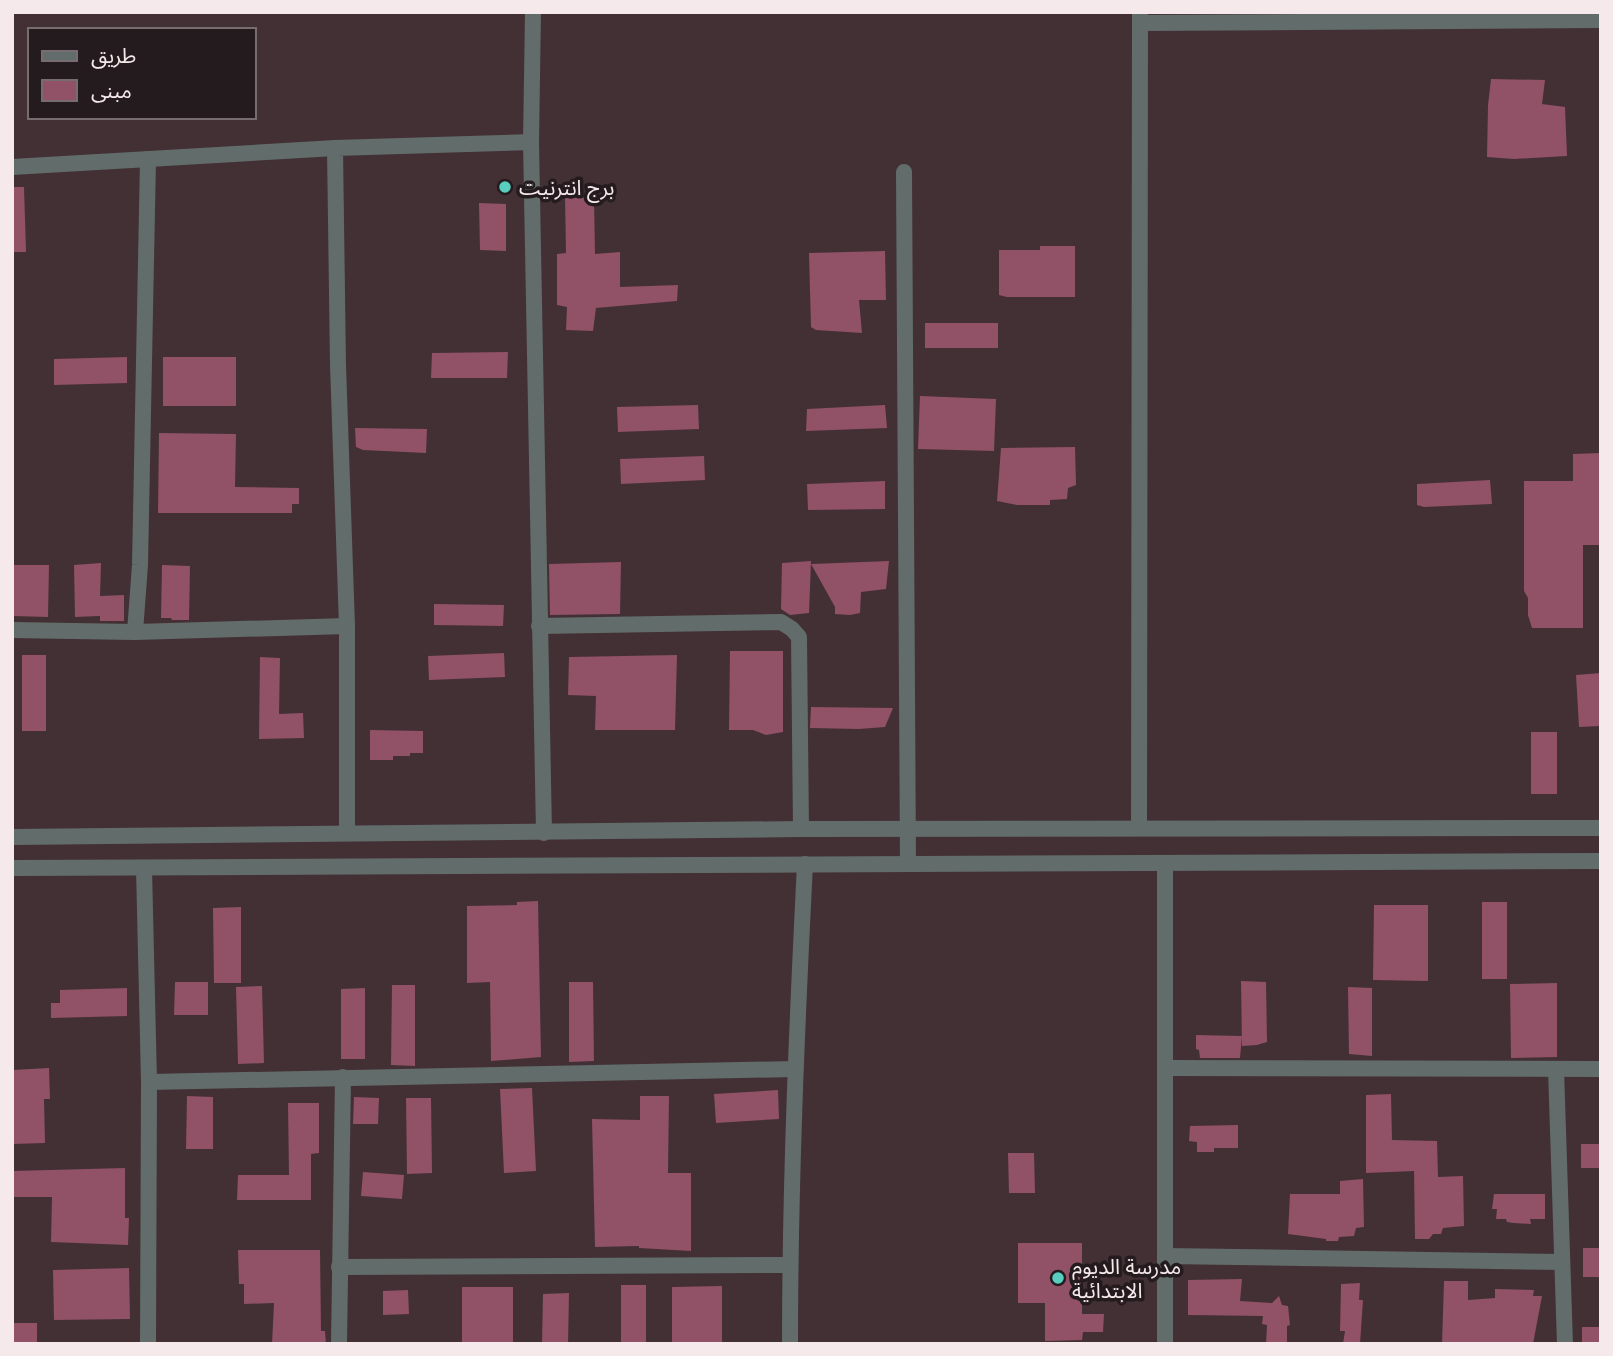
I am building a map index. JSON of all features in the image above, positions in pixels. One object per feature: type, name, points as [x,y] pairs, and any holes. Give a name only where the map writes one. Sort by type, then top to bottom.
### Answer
[{"type":"street","points":[[533,12],[531,142],[544,833]]},
{"type":"street","points":[[1139,828],[1140,18],[1601,20]]},
{"type":"street","points":[[12,167],[335,148],[531,142]]},
{"type":"street","points":[[335,148],[338,365],[347,626],[347,833]]},
{"type":"street","points":[[135,632],[140,565],[148,159]]},
{"type":"street","points":[[904,172],[908,863]]},
{"type":"street","points":[[539,626],[781,622],[792,629],[799,637],[801,829]]},
{"type":"street","points":[[12,631],[135,632],[347,626]]},
{"type":"street","points":[[12,837],[801,829],[1601,828]]},
{"type":"street","points":[[12,868],[1601,862]]},
{"type":"street","points":[[1165,863],[1165,1344]]},
{"type":"street","points":[[790,1344],[794,1069],[805,864]]},
{"type":"street","points":[[144,867],[149,1082],[148,1344]]},
{"type":"street","points":[[1165,1068],[1601,1069]]},
{"type":"street","points":[[149,1082],[794,1069]]},
{"type":"street","points":[[1556,1069],[1565,1344]]},
{"type":"street","points":[[339,1344],[343,1077]]},
{"type":"street","points":[[1165,1256],[1562,1262]]},
{"type":"street","points":[[340,1266],[790,1265]]},
{"type":"building","points":[[1491,79],[1545,80],[1542,104],[1565,107],[1567,156],[1514,159],[1487,157]]},
{"type":"building","points":[[12,187],[24,187],[26,252],[12,252]]},
{"type":"building","points":[[565,197],[594,198],[595,254],[620,252],[620,287],[678,285],[677,301],[596,308],[593,331],[566,330],[567,307],[557,305],[557,254],[566,253]]},
{"type":"building","points":[[479,203],[506,204],[506,251],[480,250]]},
{"type":"building","points":[[1040,246],[1075,246],[1075,297],[999,295],[999,250],[1040,250]]},
{"type":"building","points":[[885,251],[886,300],[859,300],[862,333],[816,330],[811,327],[809,253]]},
{"type":"building","points":[[925,323],[998,323],[998,348],[925,348]]},
{"type":"building","points":[[508,352],[507,378],[431,378],[432,353]]},
{"type":"building","points":[[127,357],[127,383],[54,385],[54,359]]},
{"type":"building","points":[[163,357],[236,357],[236,406],[163,406]]},
{"type":"building","points":[[920,396],[996,399],[994,451],[918,449]]},
{"type":"building","points":[[698,405],[699,429],[618,432],[617,407]]},
{"type":"building","points":[[885,405],[887,428],[806,431],[807,409]]},
{"type":"building","points":[[355,428],[427,429],[426,453],[363,450],[356,447]]},
{"type":"building","points":[[159,433],[236,434],[235,487],[299,488],[299,504],[292,504],[292,513],[158,513]]},
{"type":"building","points":[[1075,447],[1076,485],[1068,488],[1067,499],[1050,500],[1050,505],[1017,505],[997,501],[1001,448]]},
{"type":"building","points":[[1601,453],[1601,545],[1583,545],[1583,628],[1532,628],[1528,615],[1528,598],[1524,591],[1524,481],[1573,481],[1573,454]]},
{"type":"building","points":[[704,456],[705,480],[621,484],[620,459]]},
{"type":"building","points":[[1490,480],[1492,504],[1417,505],[1417,484]]},
{"type":"building","points":[[885,481],[885,509],[808,510],[807,484]]},
{"type":"building","points":[[811,561],[809,613],[790,615],[781,609],[782,563]]},
{"type":"building","points":[[889,561],[886,589],[861,592],[860,613],[850,615],[835,614],[835,607],[811,564]]},
{"type":"building","points":[[621,562],[620,614],[550,615],[549,564]]},
{"type":"building","points":[[101,563],[100,596],[124,595],[124,621],[100,621],[100,616],[75,617],[74,565]]},
{"type":"building","points":[[12,565],[49,565],[48,617],[12,616]]},
{"type":"building","points":[[162,565],[190,566],[189,620],[161,618]]},
{"type":"building","points":[[434,604],[504,605],[503,626],[434,625]]},
{"type":"building","points":[[730,651],[783,651],[783,732],[766,735],[753,730],[729,730]]},
{"type":"building","points":[[504,653],[505,677],[429,680],[428,656]]},
{"type":"building","points":[[22,655],[46,655],[46,731],[22,731]]},
{"type":"building","points":[[677,655],[675,730],[595,730],[596,696],[568,695],[569,657]]},
{"type":"building","points":[[260,657],[280,658],[279,714],[303,713],[304,738],[259,739]]},
{"type":"building","points":[[1601,673],[1601,726],[1579,727],[1576,675]]},
{"type":"building","points":[[811,707],[893,708],[885,727],[859,729],[810,728]]},
{"type":"building","points":[[370,730],[423,731],[423,753],[393,756],[393,760],[370,760]]},
{"type":"building","points":[[1531,732],[1557,732],[1557,794],[1531,794]]},
{"type":"building","points":[[538,901],[541,1057],[491,1061],[490,982],[467,983],[467,906],[517,905],[517,902]]},
{"type":"building","points":[[1482,902],[1507,902],[1507,979],[1482,979]]},
{"type":"building","points":[[1374,905],[1428,905],[1428,981],[1373,980]]},
{"type":"building","points":[[241,907],[241,983],[214,983],[213,908]]},
{"type":"building","points":[[1241,981],[1266,982],[1267,1042],[1242,1046]]},
{"type":"building","points":[[175,982],[208,982],[208,1015],[174,1015]]},
{"type":"building","points":[[569,982],[593,982],[594,1061],[569,1062]]},
{"type":"building","points":[[1557,983],[1557,1057],[1511,1058],[1510,984]]},
{"type":"building","points":[[392,985],[415,985],[415,1066],[391,1065]]},
{"type":"building","points":[[262,986],[264,1063],[238,1064],[236,987]]},
{"type":"building","points":[[1348,987],[1372,988],[1372,1056],[1349,1054]]},
{"type":"building","points":[[127,988],[127,1016],[51,1018],[51,1003],[60,1003],[60,990]]},
{"type":"building","points":[[365,988],[365,1059],[341,1059],[341,989]]},
{"type":"building","points":[[1196,1035],[1242,1036],[1240,1058],[1200,1058],[1199,1050],[1196,1049]]},
{"type":"building","points":[[49,1068],[50,1099],[44,1099],[45,1143],[12,1144],[12,1070]]},
{"type":"building","points":[[532,1088],[536,1171],[504,1173],[500,1089]]},
{"type":"building","points":[[778,1090],[779,1119],[716,1123],[714,1094]]},
{"type":"building","points":[[1391,1094],[1392,1140],[1437,1141],[1438,1177],[1463,1176],[1464,1226],[1443,1228],[1441,1234],[1433,1234],[1429,1239],[1415,1239],[1414,1171],[1366,1173],[1366,1095]]},
{"type":"building","points":[[187,1096],[213,1097],[213,1149],[186,1149]]},
{"type":"building","points":[[640,1096],[669,1096],[668,1173],[691,1173],[691,1251],[639,1246],[595,1247],[592,1119],[640,1120]]},
{"type":"building","points":[[354,1097],[379,1098],[378,1124],[353,1124]]},
{"type":"building","points":[[406,1098],[431,1098],[432,1173],[407,1174]]},
{"type":"building","points":[[288,1103],[319,1103],[319,1153],[311,1154],[311,1200],[237,1200],[238,1175],[289,1175]]},
{"type":"building","points":[[1238,1125],[1238,1148],[1214,1148],[1214,1152],[1197,1152],[1197,1142],[1189,1141],[1190,1126]]},
{"type":"building","points":[[1581,1144],[1601,1144],[1601,1168],[1581,1168]]},
{"type":"building","points":[[1008,1153],[1034,1153],[1035,1193],[1009,1193]]},
{"type":"building","points":[[125,1168],[128,1245],[51,1242],[52,1197],[12,1197],[12,1171]]},
{"type":"building","points":[[363,1172],[404,1175],[402,1199],[361,1196]]},
{"type":"building","points":[[1363,1179],[1364,1227],[1356,1228],[1354,1236],[1339,1237],[1338,1241],[1326,1241],[1288,1234],[1290,1194],[1340,1194],[1340,1181]]},
{"type":"building","points":[[1494,1194],[1545,1194],[1545,1219],[1530,1219],[1531,1224],[1496,1219],[1497,1209],[1492,1209]]},
{"type":"building","points":[[1018,1243],[1082,1243],[1082,1314],[1104,1314],[1103,1332],[1083,1332],[1082,1340],[1045,1341],[1045,1303],[1018,1303]]},
{"type":"building","points":[[1583,1248],[1601,1248],[1601,1277],[1583,1277]]},
{"type":"building","points":[[238,1250],[320,1250],[321,1331],[325,1331],[326,1344],[272,1344],[274,1303],[244,1304],[244,1284],[239,1284]]},
{"type":"building","points":[[129,1268],[130,1319],[54,1320],[53,1270]]},
{"type":"building","points":[[1242,1279],[1240,1301],[1272,1303],[1279,1296],[1282,1305],[1288,1306],[1290,1325],[1287,1326],[1287,1344],[1266,1344],[1267,1325],[1262,1324],[1263,1316],[1188,1315],[1188,1280]]},
{"type":"building","points":[[1444,1281],[1468,1281],[1468,1300],[1495,1298],[1495,1289],[1534,1290],[1533,1296],[1542,1296],[1533,1344],[1442,1344]]},
{"type":"building","points":[[1360,1283],[1359,1300],[1363,1300],[1360,1344],[1343,1344],[1345,1331],[1340,1331],[1341,1284]]},
{"type":"building","points":[[621,1285],[646,1285],[646,1344],[621,1344]]},
{"type":"building","points":[[722,1286],[722,1344],[672,1344],[672,1287]]},
{"type":"building","points":[[462,1287],[513,1287],[513,1344],[462,1344]]},
{"type":"building","points":[[408,1290],[409,1314],[383,1315],[383,1291]]},
{"type":"building","points":[[569,1293],[568,1344],[542,1344],[543,1294]]},
{"type":"building","points":[[12,1323],[37,1323],[37,1344],[12,1344]]},
{"type":"building","points":[[1582,1327],[1601,1327],[1601,1344],[1582,1344]]},
{"type":"place","name":"برج انترنيت","points":[[505,187]]},
{"type":"place","name":"مدرسة الديوم الابتدائية","points":[[1058,1278]]}]
